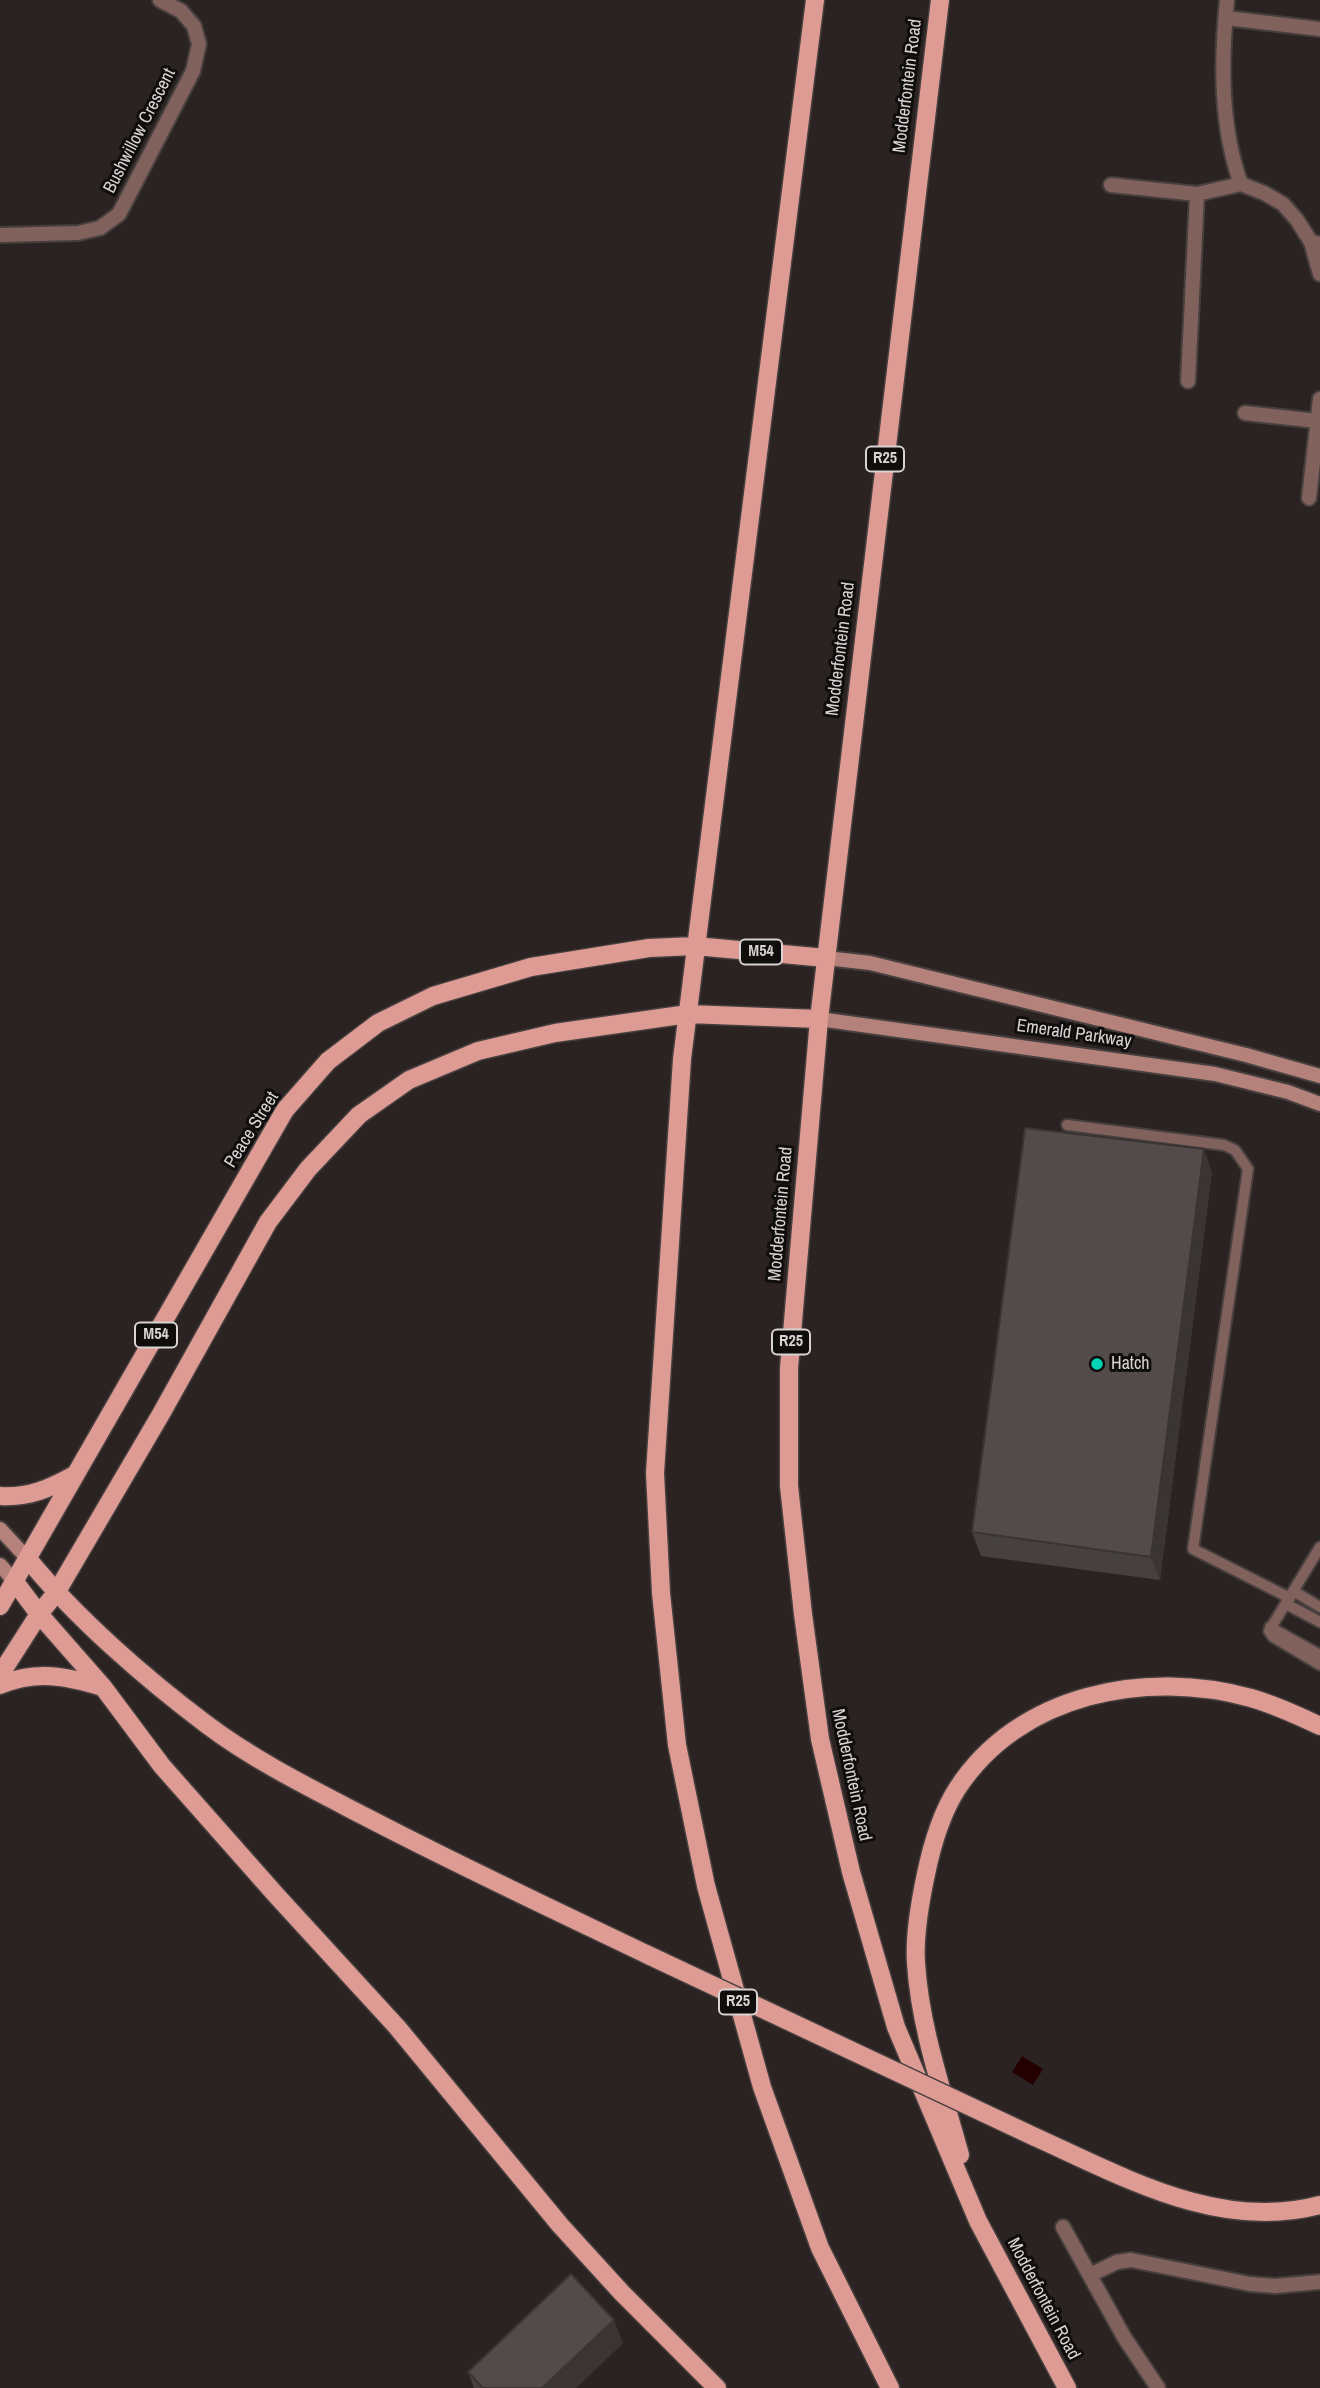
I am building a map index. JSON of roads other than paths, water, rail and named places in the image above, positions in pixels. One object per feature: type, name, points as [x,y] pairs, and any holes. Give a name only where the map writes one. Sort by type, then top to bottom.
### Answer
[{"type":"main road","name":"R25","points":[[814,0],[695,946],[680,1086],[655,1473],[661,1593],[677,1745],[706,1886],[762,2087],[820,2248],[890,2388]]},
{"type":"main road","name":"Modderfontein Road","points":[[940,0],[819,1018],[789,1368],[789,1486],[820,1739],[850,1872],[896,2027],[978,2221],[1067,2388]]},
{"type":"main road","name":"Peace Street","points":[[0,1606],[285,1111],[327,1061],[379,1023],[433,996],[531,967],[649,948],[695,946],[826,958]]},
{"type":"main road","name":"M54","points":[[0,1675],[39,1614],[56,1593],[268,1222],[308,1169],[359,1115],[409,1080],[478,1051],[555,1033],[688,1014],[819,1018]]},
{"type":"main road","points":[[0,1496],[24,1496],[42,1492],[77,1474]]},
{"type":"main road","points":[[28,1559],[56,1593],[207,1725],[262,1761],[450,1860],[1035,2137],[1138,2183],[1176,2198],[1256,2213],[1298,2211],[1320,2205]]},
{"type":"main road","points":[[15,1582],[39,1614],[103,1687],[162,1766],[397,2027],[560,2225],[622,2293],[717,2388]]},
{"type":"main road","points":[[0,1685],[30,1675],[48,1675],[103,1687]]},
{"type":"main road","points":[[978,2221],[932,2052],[916,1962],[920,1904],[933,1843],[956,1790],[982,1759],[1031,1721],[1081,1697],[1119,1689],[1159,1686],[1203,1689],[1250,1698],[1286,1710],[1320,1726]]},
{"type":"street","name":"Bushwillow Crescent","points":[[0,235],[78,233],[100,228],[119,214],[193,71],[199,44],[194,26],[181,11],[160,0]]},
{"type":"street","points":[[1227,0],[1223,69],[1233,163],[1241,184]]},
{"type":"street","points":[[1226,18],[1320,29]]},
{"type":"street","points":[[1111,185],[1197,194],[1241,184],[1264,193],[1283,204],[1316,243],[1320,274]]},
{"type":"street","points":[[1188,381],[1197,194]]},
{"type":"street","points":[[1308,498],[1320,399]]},
{"type":"street","points":[[1245,413],[1317,421]]},
{"type":"street","name":"Emerald Parkway","points":[[826,958],[870,963],[1246,1055],[1320,1076]]},
{"type":"street","name":"Emerald Parkway","points":[[819,1018],[1215,1074],[1288,1092],[1320,1104]]},
{"type":"street","points":[[0,1529],[28,1559]]},
{"type":"street","points":[[0,1564],[15,1582]]},
{"type":"street","points":[[1063,2227],[1124,2337],[1158,2388]]},
{"type":"street","points":[[1090,2275],[1118,2262],[1130,2260],[1250,2284],[1275,2286],[1320,2282]]},
{"type":"lane","points":[[1067,1125],[1224,1145],[1235,1150],[1248,1169],[1193,1549],[1290,1598],[1320,1607]]},
{"type":"lane","points":[[1320,1547],[1270,1627],[1273,1637],[1320,1665]]},
{"type":"lane","points":[[1290,1598],[1320,1622]]},
{"type":"lane","points":[[1270,1627],[1320,1655]]},
{"type":"place","name":"Hatch","points":[[1097,1364]]}]
